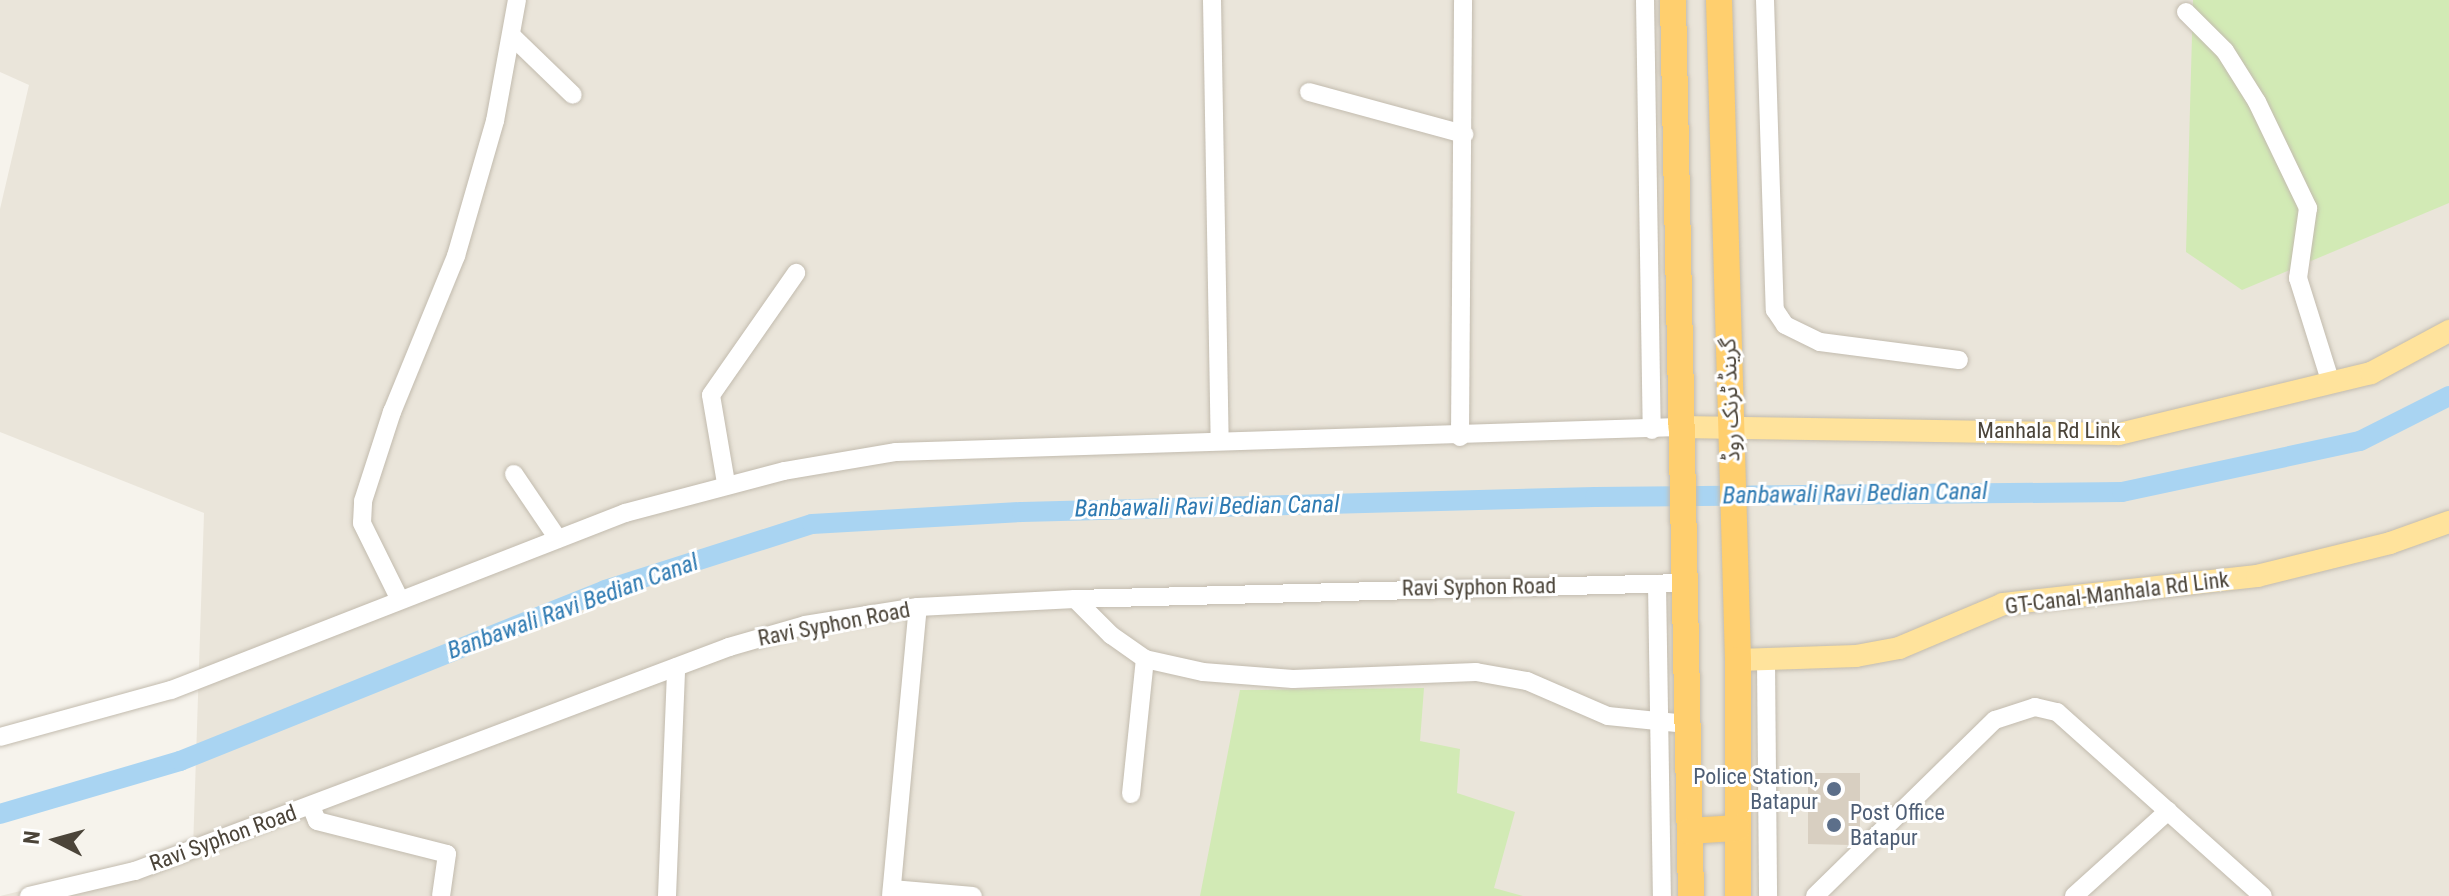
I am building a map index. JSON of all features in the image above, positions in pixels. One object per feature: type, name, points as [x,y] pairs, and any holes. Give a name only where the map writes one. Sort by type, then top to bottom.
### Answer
[{"type":"highway","points":[[1673,0],[1679,432],[1674,579],[1687,724],[1691,896]]},
{"type":"highway","name":"گرینڈ ٹرنک روڈ","points":[[1719,0],[1738,660],[1738,896]]},
{"type":"highway","points":[[1690,831],[1737,828]]},
{"type":"main road","name":"Manhala Rd Link","points":[[1679,432],[1732,436],[2119,434],[2371,373],[2449,331]]},
{"type":"main road","name":"GT-Canal-Manhala Rd Link","points":[[1738,660],[1899,648],[2003,604],[2257,576],[2390,543],[2449,522]]},
{"type":"street","points":[[400,600],[362,523],[363,501],[392,412],[456,256],[495,121],[513,37],[517,0]]},
{"type":"street","points":[[1212,0],[1220,441]]},
{"type":"street","points":[[1460,437],[1463,0]]},
{"type":"street","points":[[1645,0],[1652,430]]},
{"type":"street","points":[[1765,0],[1775,310],[1785,325],[1820,342],[1959,360]]},
{"type":"street","points":[[2186,12],[2225,51],[2257,102],[2308,208],[2298,278],[2331,383]]},
{"type":"street","points":[[513,37],[573,95]]},
{"type":"street","points":[[1309,92],[1464,134]]},
{"type":"street","points":[[726,483],[711,395],[796,273]]},
{"type":"street","points":[[0,737],[171,690],[558,539],[726,483],[896,452],[1220,441],[1652,430],[1679,432]]},
{"type":"street","points":[[514,474],[558,539]]},
{"type":"street","points":[[1662,896],[1659,724],[1674,579]]},
{"type":"street","name":"Ravi Syphon Road","points":[[29,896],[135,871],[676,667],[805,625],[918,607],[1674,579]]},
{"type":"street","points":[[1075,599],[1111,635],[1145,659],[1239,678],[1476,672],[1527,681],[1608,716],[1659,724],[1687,724]]},
{"type":"street","points":[[918,607],[891,892],[973,896]]},
{"type":"street","points":[[1131,794],[1145,659]]},
{"type":"street","points":[[1766,660],[1768,896]]},
{"type":"street","points":[[667,896],[676,667]]},
{"type":"street","points":[[1815,896],[1995,720],[2023,707],[2057,712],[2263,896]]},
{"type":"street","points":[[311,806],[317,821],[447,854],[441,896]]},
{"type":"street","points":[[2074,896],[2168,811]]},
{"type":"shaded area","points":[[0,0],[2449,0],[2449,896],[0,896],[193,849],[204,513],[0,432],[0,209],[29,85],[0,72]]},
{"type":"green space","points":[[2193,0],[2449,0],[2449,203],[2242,290],[2186,252]]},
{"type":"green space","points":[[1424,688],[1420,741],[1460,749],[1457,793],[1515,812],[1494,888],[1523,896],[1200,896],[1240,690]]},
{"type":"building","points":[[1808,773],[1860,773],[1860,835],[1850,845],[1808,844]]},
{"type":"waterway","name":"Banbawali Ravi Bedian Canal","points":[[0,814],[180,761],[605,590],[812,524],[1022,512],[1595,497],[2122,492],[2360,441],[2449,396]]},
{"type":"place","name":"Police Station, Batapur","points":[[1834,789]]},
{"type":"place","name":"Post Office Batapur","points":[[1834,825]]}]
